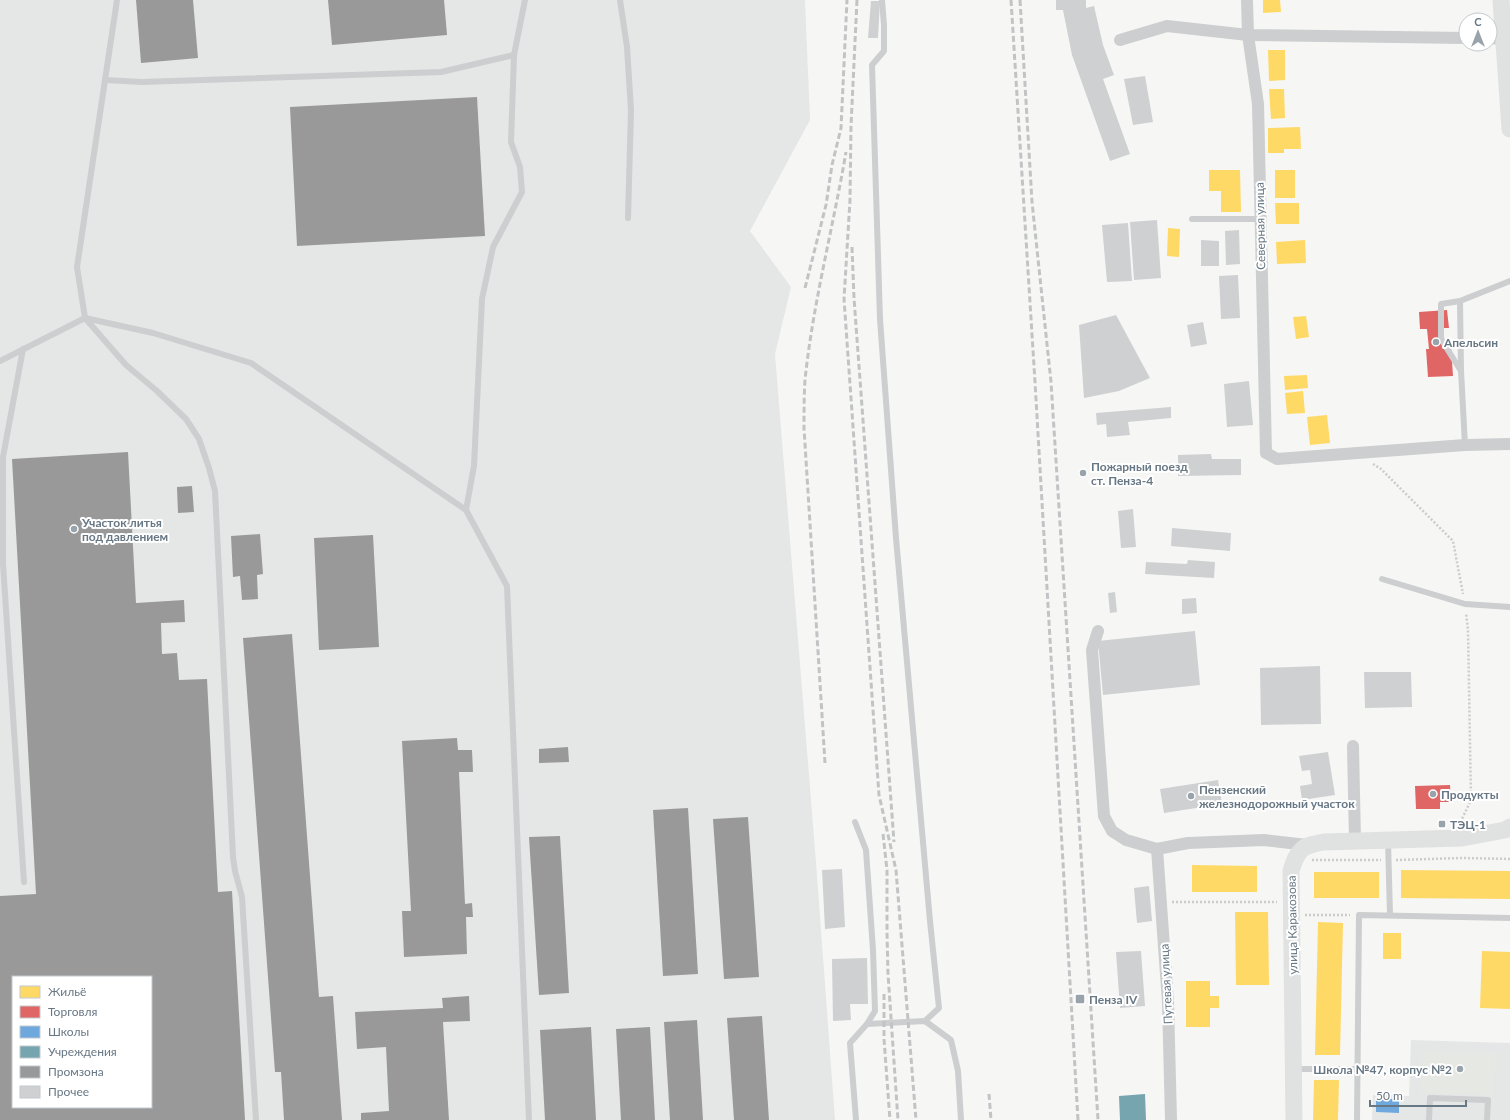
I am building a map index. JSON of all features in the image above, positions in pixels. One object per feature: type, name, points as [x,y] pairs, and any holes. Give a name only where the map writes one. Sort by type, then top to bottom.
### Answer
[{"type":"main road","points":[[1498,30],[1502,0]]},
{"type":"main road","points":[[1498,45],[1510,129]]},
{"type":"main road","points":[[1307,845],[1324,842],[1355,840],[1462,838],[1505,830],[1510,827]]},
{"type":"main road","name":"улица Каракозова","points":[[1294,1120],[1291,871],[1296,855],[1307,845]]},
{"type":"street","name":"Северная улица","points":[[1246,0],[1248,35],[1258,104],[1266,453],[1277,458],[1358,453]]},
{"type":"street","points":[[1120,40],[1167,26],[1248,35],[1458,38]]},
{"type":"street","points":[[1358,453],[1465,445],[1510,444]]},
{"type":"street","points":[[1098,631],[1092,650],[1104,816],[1112,831],[1126,840],[1157,849],[1188,843],[1264,840],[1307,845]]},
{"type":"street","points":[[1353,746],[1355,840]]},
{"type":"street","name":"Путевая улица","points":[[1157,849],[1168,1002],[1171,1120]]},
{"type":"lane","points":[[117,0],[77,267],[85,318],[126,364],[186,419],[199,439],[215,491],[233,857],[242,897],[256,1120]]},
{"type":"lane","points":[[466,510],[474,466],[482,299],[493,247],[522,192],[520,167],[511,142],[514,55],[525,0]]},
{"type":"lane","points":[[620,0],[627,47],[631,110],[628,218]]},
{"type":"lane","points":[[882,0],[884,51],[872,65],[880,319],[896,538],[939,1008],[925,1021]]},
{"type":"lane","points":[[105,80],[142,82],[441,72],[514,55]]},
{"type":"lane","points":[[1192,219],[1260,218]]},
{"type":"lane","points":[[1461,371],[1442,339],[1441,304],[1460,302],[1510,281]]},
{"type":"lane","points":[[1460,302],[1461,371],[1465,445]]},
{"type":"lane","points":[[0,361],[85,318],[153,333],[251,363],[466,510],[507,586],[529,1120]]},
{"type":"lane","points":[[23,349],[3,457],[2,564],[24,882]]},
{"type":"lane","points":[[1382,579],[1465,604],[1510,607]]},
{"type":"lane","points":[[854,822],[866,850],[874,950],[875,1011],[867,1024],[850,1043],[856,1120]]},
{"type":"lane","points":[[1388,839],[1390,916]]},
{"type":"lane","points":[[1357,1120],[1359,915],[1510,918]]},
{"type":"lane","points":[[867,1024],[925,1021],[951,1040],[958,1072],[961,1120]]},
{"type":"lane","points":[[1294,1069],[1358,1069]]},
{"type":"lane","points":[[1429,1120],[1430,1098],[1488,1100],[1488,1120]]},
{"type":"path","points":[[1358,453],[1381,469],[1453,541],[1465,604],[1468,630],[1471,800],[1460,823],[1452,823]]},
{"type":"path","points":[[1161,902],[1282,902],[1292,914],[1359,915]]},
{"type":"shaded area","points":[[0,0],[805,0],[810,120],[750,231],[791,287],[775,354],[816,862],[835,1120],[0,1120]]},
{"type":"shaded area","name":"Школа №47, корпус №2","points":[[1411,1040],[1510,1043],[1510,1120],[1372,1120],[1373,1095],[1409,1096]]},
{"type":"shaded area","points":[[1423,1052],[1495,1054],[1494,1095],[1422,1093]]},
{"type":"building: Жильё","points":[[1263,0],[1280,0],[1281,12],[1263,13]]},
{"type":"building: Жильё","points":[[1268,50],[1285,50],[1285,80],[1269,81]]},
{"type":"building: Жильё","points":[[1269,89],[1284,89],[1285,118],[1271,119]]},
{"type":"building: Жильё","points":[[1300,127],[1301,149],[1284,149],[1284,153],[1268,153],[1268,128]]},
{"type":"building: Жильё","points":[[1209,170],[1240,170],[1241,212],[1221,212],[1221,191],[1209,191]]},
{"type":"building: Жильё","points":[[1275,170],[1295,170],[1295,198],[1275,198]]},
{"type":"building: Жильё","points":[[1275,203],[1299,203],[1299,224],[1276,224]]},
{"type":"building: Жильё","points":[[1168,228],[1180,229],[1179,257],[1167,256]]},
{"type":"building: Жильё","points":[[1305,240],[1306,263],[1277,264],[1276,242]]},
{"type":"building: Жильё","points":[[1306,316],[1309,337],[1296,339],[1293,317]]},
{"type":"building: Жильё","points":[[1307,375],[1308,388],[1285,390],[1284,376]]},
{"type":"building: Жильё","points":[[1303,391],[1305,413],[1287,414],[1285,393]]},
{"type":"building: Жильё","points":[[1327,415],[1330,443],[1310,445],[1307,417]]},
{"type":"building: Жильё","points":[[1192,865],[1257,866],[1257,892],[1192,892]]},
{"type":"building: Жильё","points":[[1401,870],[1510,871],[1510,899],[1401,898]]},
{"type":"building: Жильё","points":[[1314,872],[1379,872],[1379,898],[1314,898]]},
{"type":"building: Жильё","points":[[1235,912],[1268,912],[1269,985],[1236,985]]},
{"type":"building: Жильё","points":[[1318,922],[1343,923],[1340,1055],[1315,1055]]},
{"type":"building: Жильё","points":[[1383,933],[1401,933],[1401,959],[1383,959]]},
{"type":"building: Жильё","points":[[1482,951],[1510,952],[1510,1009],[1480,1008]]},
{"type":"building: Жильё","points":[[1186,981],[1210,981],[1210,996],[1219,996],[1219,1008],[1210,1008],[1210,1027],[1186,1027]]},
{"type":"building: Жильё","points":[[1314,1080],[1339,1080],[1338,1120],[1313,1120]]},
{"type":"building: Торговля","name":"Апельсин","points":[[1447,310],[1449,328],[1443,328],[1445,346],[1451,346],[1453,376],[1428,377],[1426,349],[1429,349],[1427,329],[1420,329],[1419,312]]},
{"type":"building: Торговля","name":"Продукты","points":[[1450,785],[1451,802],[1440,802],[1440,809],[1416,809],[1415,786]]},
{"type":"building: Школы","points":[[1376,1099],[1399,1099],[1399,1113],[1376,1112]]},
{"type":"building: Учреждения","points":[[1145,1094],[1146,1120],[1120,1120],[1119,1096]]},
{"type":"building: Промзона","points":[[136,0],[193,0],[198,58],[141,63]]},
{"type":"building: Промзона","points":[[328,0],[444,0],[447,35],[332,45]]},
{"type":"building: Промзона","points":[[477,97],[485,236],[297,246],[290,107]]},
{"type":"building: Промзона","points":[[128,452],[136,603],[184,600],[185,622],[161,623],[162,654],[177,653],[179,680],[207,679],[218,892],[232,891],[245,1120],[0,1120],[0,896],[36,894],[12,459]]},
{"type":"building: Промзона","points":[[192,486],[194,512],[178,513],[177,487]]},
{"type":"building: Промзона","points":[[260,534],[263,574],[257,575],[258,599],[242,600],[240,576],[233,577],[231,536]]},
{"type":"building: Промзона","points":[[373,535],[379,647],[319,650],[314,538]]},
{"type":"building: Промзона","points":[[292,634],[319,997],[333,996],[342,1120],[284,1120],[281,1072],[275,1072],[243,638]]},
{"type":"building: Промзона","points":[[457,738],[458,750],[472,750],[473,772],[459,772],[465,904],[472,903],[473,917],[466,917],[467,954],[404,957],[402,911],[411,911],[402,741]]},
{"type":"building: Промзона","points":[[568,747],[569,762],[539,763],[539,749]]},
{"type":"building: Промзона","points":[[688,808],[698,974],[663,976],[653,810]]},
{"type":"building: Промзона","points":[[748,817],[759,977],[724,979],[713,819]]},
{"type":"building: Промзона","points":[[560,836],[569,993],[539,995],[529,837]]},
{"type":"building: Промзона","points":[[469,996],[470,1021],[443,1022],[449,1120],[361,1120],[361,1113],[389,1111],[386,1047],[357,1049],[355,1012],[443,1008],[442,998]]},
{"type":"building: Промзона","points":[[762,1016],[769,1120],[734,1120],[727,1018]]},
{"type":"building: Промзона","points":[[697,1020],[703,1120],[670,1120],[664,1022]]},
{"type":"building: Промзона","points":[[591,1027],[596,1120],[545,1120],[540,1030]]},
{"type":"building: Промзона","points":[[650,1027],[655,1120],[621,1120],[616,1029]]},
{"type":"building: Прочее","points":[[1056,0],[1086,0],[1086,8],[1094,6],[1103,45],[1114,75],[1103,79],[1130,154],[1110,161],[1072,55],[1063,10],[1056,10]]},
{"type":"building: Прочее","points":[[871,1],[880,1],[878,38],[868,38]]},
{"type":"building: Прочее","points":[[1145,76],[1153,122],[1133,125],[1124,79]]},
{"type":"building: Прочее","points":[[1157,220],[1161,278],[1134,280],[1130,222]]},
{"type":"building: Прочее","points":[[1128,223],[1132,281],[1107,282],[1102,225]]},
{"type":"building: Прочее","points":[[1239,230],[1240,264],[1226,265],[1225,231]]},
{"type":"building: Прочее","points":[[1201,240],[1219,241],[1219,266],[1201,266]]},
{"type":"building: Прочее","points":[[1238,275],[1240,318],[1221,319],[1219,276]]},
{"type":"building: Прочее","points":[[1116,315],[1150,378],[1119,391],[1084,398],[1079,325]]},
{"type":"building: Прочее","points":[[1203,322],[1207,344],[1191,347],[1187,325]]},
{"type":"building: Прочее","points":[[1249,381],[1253,425],[1227,427],[1224,384]]},
{"type":"building: Прочее","points":[[1171,407],[1171,418],[1128,422],[1130,435],[1107,437],[1106,424],[1097,425],[1096,413]]},
{"type":"building: Прочее","points":[[1211,454],[1212,459],[1241,459],[1241,475],[1178,476],[1178,455]]},
{"type":"building: Прочее","points":[[1133,509],[1136,547],[1121,548],[1118,511]]},
{"type":"building: Прочее","points":[[1172,528],[1231,533],[1230,551],[1171,546]]},
{"type":"building: Прочее","points":[[1188,560],[1215,562],[1214,578],[1145,574],[1146,562],[1187,564]]},
{"type":"building: Прочее","points":[[1115,592],[1117,612],[1110,613],[1108,593]]},
{"type":"building: Прочее","points":[[1196,598],[1197,613],[1182,614],[1182,599]]},
{"type":"building: Прочее","points":[[1195,631],[1200,685],[1103,695],[1098,641]]},
{"type":"building: Прочее","points":[[1320,666],[1321,724],[1261,725],[1260,668]]},
{"type":"building: Прочее","points":[[1364,672],[1411,672],[1412,707],[1365,708]]},
{"type":"building: Прочее","points":[[1328,752],[1335,795],[1302,800],[1300,786],[1312,784],[1310,770],[1302,771],[1299,756]]},
{"type":"building: Прочее","name":"Пензенский железнодорожный участок","points":[[1218,780],[1222,804],[1164,813],[1160,789]]},
{"type":"building: Прочее","points":[[842,869],[845,927],[825,929],[822,870]]},
{"type":"building: Прочее","points":[[1149,886],[1152,921],[1137,923],[1134,888]]},
{"type":"building: Прочее","points":[[1141,951],[1145,1006],[1120,1008],[1116,952]]},
{"type":"building: Прочее","points":[[867,958],[868,1004],[850,1004],[851,1020],[833,1021],[832,959]]},
{"type":"railway","points":[[805,288],[826,205],[832,165],[841,128],[847,0]]},
{"type":"railway","points":[[857,0],[851,126],[850,200],[844,299],[879,795],[896,870],[916,1120]]},
{"type":"railway","points":[[1011,0],[1078,1120]]},
{"type":"railway","points":[[1020,0],[1032,202],[1051,382],[1098,1120]]},
{"type":"railway","points":[[825,763],[804,428],[804,392],[818,294],[846,152]]},
{"type":"railway","points":[[852,247],[854,298],[894,842]]},
{"type":"railway","points":[[883,834],[887,870],[888,974],[898,1120]]},
{"type":"railway","points":[[884,994],[884,1039],[890,1120]]},
{"type":"railway","points":[[989,1094],[991,1120]]},
{"type":"place","name":"Апельсин","points":[[1436,342]]},
{"type":"place","name":"Пожарный поезд ст. Пенза-4","points":[[1083,473]]},
{"type":"place","name":"Участок литья под давлением","points":[[74,529]]},
{"type":"place","name":"Продукты","points":[[1433,794]]},
{"type":"place","name":"Пензенский железнодорожный участок","points":[[1191,796]]},
{"type":"place","name":"ТЭЦ-1","points":[[1442,824]]},
{"type":"place","name":"Пенза IV","points":[[1080,999]]},
{"type":"place","name":"Школа №47, корпус №2","points":[[1460,1069]]}]
